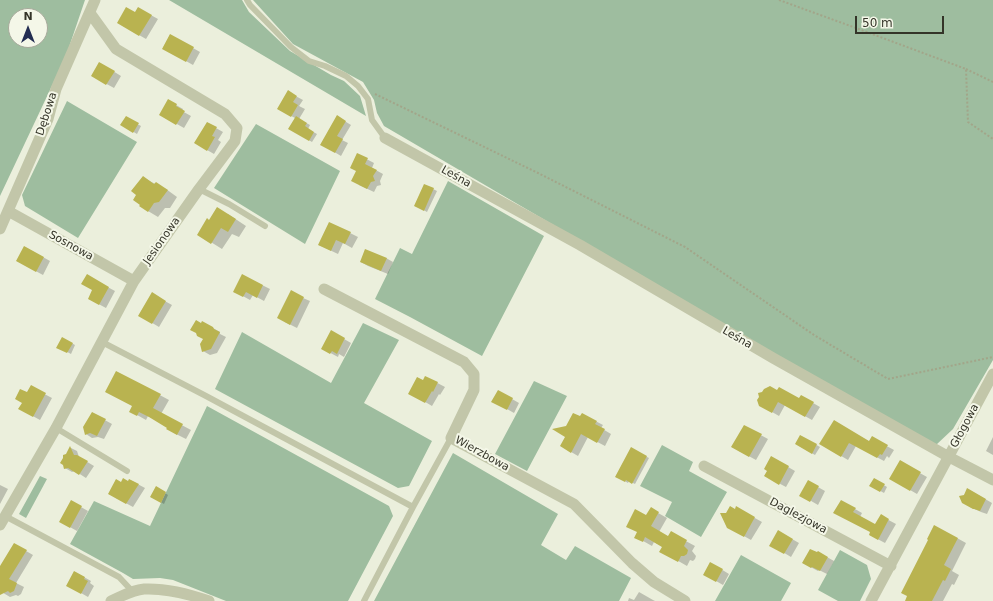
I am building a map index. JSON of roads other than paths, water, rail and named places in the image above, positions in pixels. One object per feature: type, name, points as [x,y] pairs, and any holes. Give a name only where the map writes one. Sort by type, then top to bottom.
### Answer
[{"type":"street","name":"Dębowa","points":[[0,229],[48,119],[56,89],[95,0]]},
{"type":"street","name":"Jesionowa","points":[[3,521],[56,428],[134,281],[199,188],[235,141],[237,128],[225,114],[116,48],[90,13]]},
{"type":"street","name":"Leśna","points":[[385,138],[580,245],[773,358],[949,457],[993,480]]},
{"type":"street","name":"Sosnowa","points":[[8,211],[134,281]]},
{"type":"street","name":"Wierzbowa","points":[[324,289],[464,362],[474,374],[474,390],[451,438],[574,504],[637,568],[654,582],[685,601]]},
{"type":"street","name":"Głogowa","points":[[949,457],[993,374]]},
{"type":"street","points":[[872,601],[949,457]]},
{"type":"street","name":"Daglezjowa","points":[[704,466],[891,566]]},
{"type":"street","points":[[111,601],[128,593],[144,589],[166,590],[187,594],[209,601]]},
{"type":"lane","points":[[247,0],[250,5],[291,47],[309,61],[325,66],[346,76],[358,86],[368,99],[372,120],[385,138]]},
{"type":"lane","points":[[199,188],[265,226]]},
{"type":"lane","points":[[102,342],[413,507]]},
{"type":"lane","points":[[56,428],[127,471]]},
{"type":"lane","points":[[364,601],[451,438]]},
{"type":"lane","points":[[3,521],[119,577],[132,592]]}]
